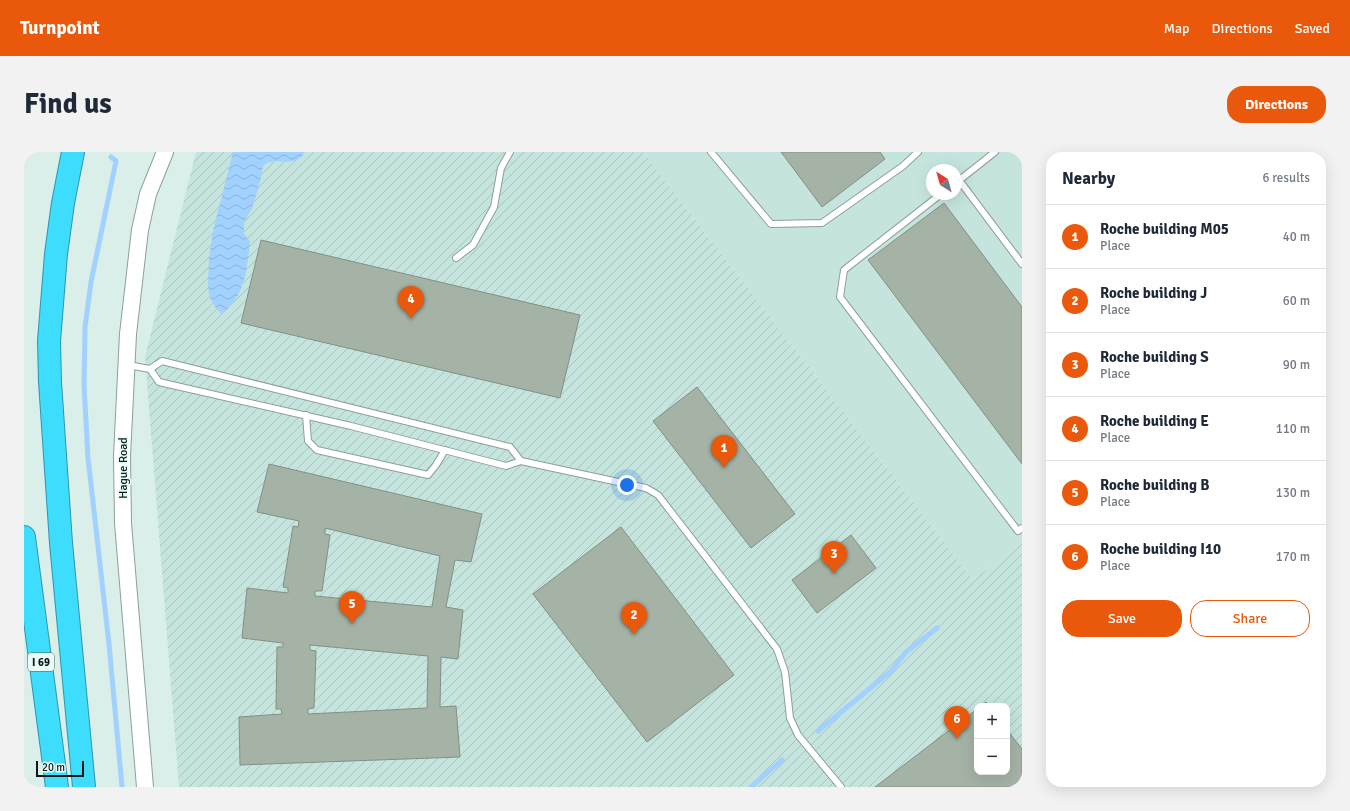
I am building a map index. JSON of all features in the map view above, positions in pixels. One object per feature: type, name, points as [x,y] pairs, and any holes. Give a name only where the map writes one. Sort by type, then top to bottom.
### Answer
[{"type":"highway","points":[[73,152],[63,203],[56,254],[49,341],[50,382],[61,543],[84,787]]},
{"type":"highway","name":"I 69","points":[[24,537],[57,787]]},
{"type":"street","name":"Hague Road","points":[[145,787],[123,523],[122,456],[128,334],[140,230],[148,194],[165,152]]},
{"type":"lane","points":[[456,258],[473,245],[494,207],[501,168],[510,152]]},
{"type":"lane","points":[[711,152],[771,224],[822,223],[903,166],[918,152]]},
{"type":"lane","points":[[962,177],[995,152]]},
{"type":"lane","points":[[962,187],[1022,264]]},
{"type":"lane","points":[[933,200],[844,270],[840,297],[1021,532]]},
{"type":"lane","points":[[126,365],[150,369],[162,361],[510,447],[521,460]]},
{"type":"lane","points":[[150,369],[159,382],[306,415],[506,466],[521,460],[646,488],[658,495],[777,649],[785,672],[790,718],[798,736],[842,787]]},
{"type":"lane","points":[[306,415],[308,441],[318,450],[428,476],[445,450]]},
{"type":"shaded area","points":[[196,152],[643,152],[973,580],[1022,543],[1022,787],[179,787],[145,357]]},
{"type":"shaded area","points":[[643,152],[1022,152],[1022,543],[973,580]]},
{"type":"water","points":[[233,152],[305,152],[295,161],[273,161],[263,166],[252,209],[244,222],[244,234],[250,241],[244,281],[233,303],[222,314],[215,307],[209,296],[209,259],[213,231]]},
{"type":"building","points":[[781,152],[880,152],[885,159],[822,207]]},
{"type":"building","points":[[944,203],[1022,307],[1022,464],[868,260]]},
{"type":"building","points":[[261,240],[580,315],[560,398],[241,323]]},
{"type":"building","points":[[697,387],[795,514],[751,548],[653,421]]},
{"type":"building","points":[[269,464],[482,514],[471,562],[455,560],[446,607],[463,610],[458,659],[441,657],[440,707],[456,706],[460,757],[240,765],[239,717],[282,714],[281,709],[276,709],[277,647],[283,647],[283,643],[242,638],[247,588],[288,593],[288,588],[283,587],[293,526],[298,527],[299,521],[257,512]],"holes":[[[325,528],[440,556],[432,607],[315,596],[315,591],[322,591],[330,535],[325,534]],[[310,645],[428,656],[427,708],[308,714],[308,709],[314,708],[316,651],[310,650]]]},
{"type":"building","points":[[621,527],[734,675],[647,742],[533,594]]},
{"type":"building","points":[[851,535],[876,568],[817,613],[792,580]]},
{"type":"building","points":[[974,711],[974,775],[1010,775],[1010,734],[1022,749],[1022,787],[875,787]]},
{"type":"waterway","points":[[111,157],[116,161],[91,282],[85,327],[84,385],[88,458],[109,644],[122,787]]},
{"type":"waterway","points":[[818,731],[891,671],[906,652],[937,628]]},
{"type":"waterway","points":[[751,787],[782,760]]},
{"type":"place","name":"Roche building E","points":[[411,319]]},
{"type":"place","name":"Roche building M05","points":[[724,468]]},
{"type":"place","name":"Roche building S","points":[[834,574]]},
{"type":"place","name":"Roche building B","points":[[352,624]]},
{"type":"place","name":"Roche building J","points":[[634,635]]},
{"type":"place","name":"Roche building I10","points":[[957,739]]}]
